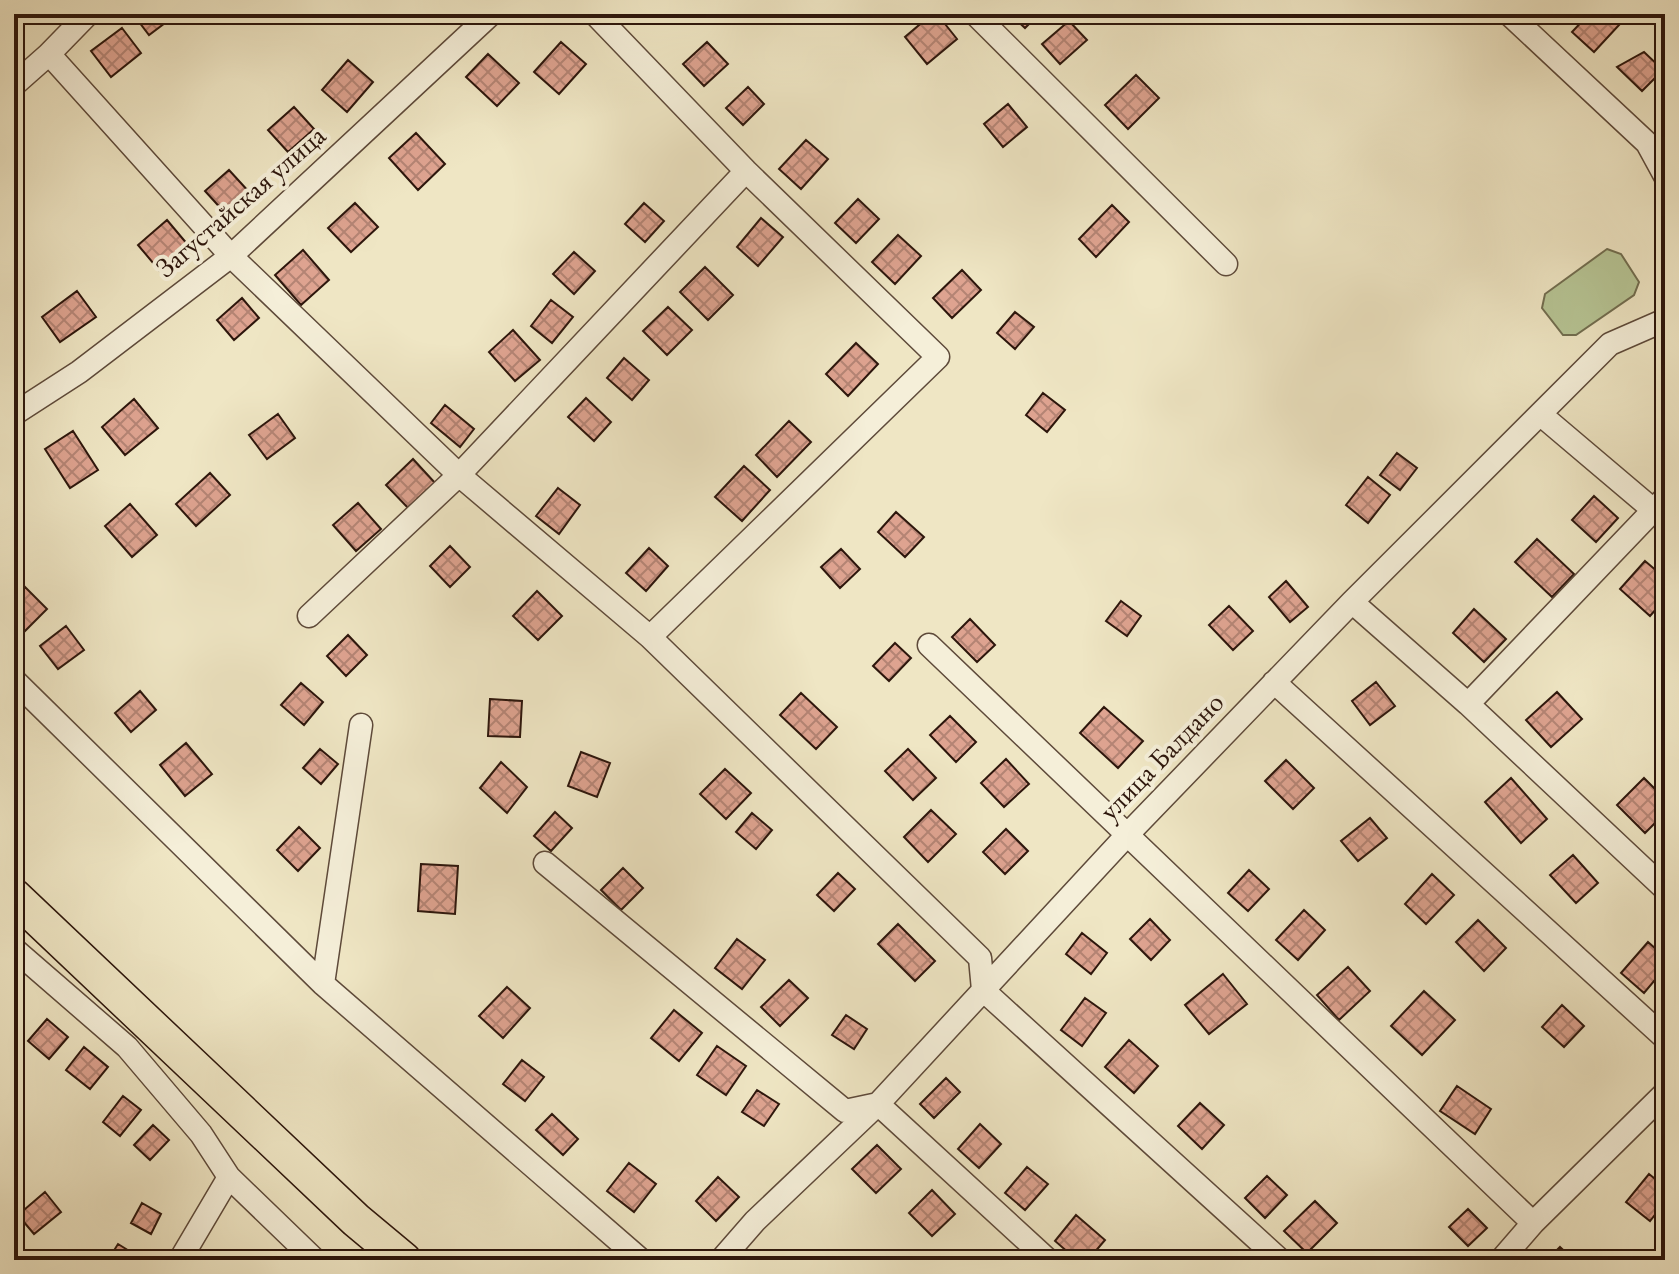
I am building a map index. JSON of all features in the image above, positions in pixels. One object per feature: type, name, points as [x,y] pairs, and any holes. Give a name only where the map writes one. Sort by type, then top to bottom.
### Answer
[{"type":"main road","points":[[14,896],[356,1220],[404,1260]]},
{"type":"street","points":[[14,85],[88,14]]},
{"type":"street","name":"Загустайская улица","points":[[14,414],[79,372],[231,256],[491,14]]},
{"type":"street","points":[[595,14],[746,171],[938,357],[650,637]]},
{"type":"street","points":[[975,14],[1226,264]]},
{"type":"street","points":[[1509,14],[1647,143],[1665,176]]},
{"type":"street","points":[[49,54],[231,256],[459,475],[650,637],[980,958],[983,990],[1280,1260]]},
{"type":"street","points":[[309,616],[459,475],[746,171]]},
{"type":"street","name":"улица Балдано","points":[[721,1260],[755,1221],[878,1104],[1127,835],[1274,682],[1610,344],[1665,320]]},
{"type":"street","points":[[1468,704],[1661,509],[1540,414]]},
{"type":"street","points":[[1352,602],[1468,704],[1665,889]]},
{"type":"street","points":[[929,645],[1533,1223]]},
{"type":"street","points":[[14,680],[323,984],[641,1260]]},
{"type":"street","points":[[1274,682],[1665,1038]]},
{"type":"street","points":[[323,984],[361,725]]},
{"type":"street","points":[[545,863],[845,1111],[878,1104],[1048,1260]]},
{"type":"street","points":[[14,949],[127,1047],[201,1134],[229,1177],[315,1260]]},
{"type":"street","points":[[1501,1260],[1533,1223],[1665,1093]]},
{"type":"street","points":[[180,1260],[229,1177]]},
{"type":"green space","points":[[1607,249],[1621,254],[1639,282],[1634,295],[1576,335],[1563,335],[1542,308],[1545,294]]},
{"type":"building","points":[[133,14],[177,14],[149,35]]},
{"type":"building","points":[[932,14],[937,14],[957,39],[927,64],[905,37]]},
{"type":"building","points":[[1010,14],[1039,14],[1025,28]]},
{"type":"building","points":[[1589,14],[1607,14],[1619,25],[1594,52],[1572,32]]},
{"type":"building","points":[[1069,21],[1087,40],[1060,64],[1042,44]]},
{"type":"building","points":[[122,28],[141,53],[111,77],[91,51]]},
{"type":"building","points":[[561,42],[586,64],[559,94],[534,72]]},
{"type":"building","points":[[707,42],[728,64],[704,86],[683,64]]},
{"type":"building","points":[[1644,52],[1663,70],[1642,91],[1617,67]]},
{"type":"building","points":[[488,54],[519,83],[497,106],[466,77]]},
{"type":"building","points":[[348,60],[373,82],[347,112],[322,90]]},
{"type":"building","points":[[1136,75],[1159,98],[1128,129],[1105,105]]},
{"type":"building","points":[[748,87],[764,104],[743,125],[726,108]]},
{"type":"building","points":[[1008,104],[1027,127],[1003,147],[984,124]]},
{"type":"building","points":[[294,107],[314,129],[288,152],[268,130]]},
{"type":"building","points":[[416,133],[445,164],[418,190],[389,158]]},
{"type":"building","points":[[806,140],[828,159],[801,189],[779,169]]},
{"type":"building","points":[[229,170],[250,193],[226,214],[205,191]]},
{"type":"building","points":[[858,199],[879,219],[856,243],[835,223]]},
{"type":"building","points":[[355,203],[378,227],[351,252],[328,228]]},
{"type":"building","points":[[644,203],[664,221],[645,242],[625,224]]},
{"type":"building","points":[[1112,205],[1129,222],[1096,257],[1079,239]]},
{"type":"building","points":[[761,218],[783,237],[758,266],[737,247]]},
{"type":"building","points":[[167,220],[188,245],[159,270],[138,245]]},
{"type":"building","points":[[898,235],[921,256],[895,284],[872,262]]},
{"type":"building","points":[[303,250],[329,280],[301,305],[275,275]]},
{"type":"building","points":[[574,252],[595,271],[574,294],[553,274]]},
{"type":"building","points":[[705,267],[733,295],[708,320],[680,292]]},
{"type":"building","points":[[962,270],[981,290],[952,318],[933,298]]},
{"type":"building","points":[[77,291],[96,317],[60,342],[42,317]]},
{"type":"building","points":[[242,298],[259,318],[234,340],[217,320]]},
{"type":"building","points":[[551,300],[573,317],[552,343],[531,326]]},
{"type":"building","points":[[668,307],[692,330],[667,355],[643,331]]},
{"type":"building","points":[[1015,312],[1034,327],[1015,349],[997,333]]},
{"type":"building","points":[[513,330],[540,360],[515,381],[489,352]]},
{"type":"building","points":[[856,343],[878,364],[848,396],[826,374]]},
{"type":"building","points":[[624,358],[649,380],[632,400],[607,378]]},
{"type":"building","points":[[1043,393],[1065,410],[1047,432],[1026,415]]},
{"type":"building","points":[[586,398],[611,422],[594,441],[568,417]]},
{"type":"building","points":[[134,399],[158,428],[125,455],[102,427]]},
{"type":"building","points":[[445,405],[474,429],[460,447],[431,423]]},
{"type":"building","points":[[278,414],[295,438],[267,459],[249,435]]},
{"type":"building","points":[[789,421],[811,442],[777,477],[756,455]]},
{"type":"building","points":[[73,431],[98,470],[70,488],[45,449]]},
{"type":"building","points":[[1397,453],[1417,468],[1400,490],[1380,475]]},
{"type":"building","points":[[413,459],[436,484],[409,509],[386,485]]},
{"type":"building","points":[[744,466],[770,490],[742,521],[715,497]]},
{"type":"building","points":[[210,473],[230,495],[196,526],[176,504]]},
{"type":"building","points":[[1368,477],[1390,495],[1368,523],[1346,505]]},
{"type":"building","points":[[558,488],[580,505],[559,534],[536,516]]},
{"type":"building","points":[[1594,496],[1618,518],[1596,542],[1572,520]]},
{"type":"building","points":[[358,503],[381,529],[356,551],[333,525]]},
{"type":"building","points":[[130,504],[157,535],[132,557],[105,526]]},
{"type":"building","points":[[896,512],[924,537],[905,557],[878,532]]},
{"type":"building","points":[[1537,539],[1574,574],[1552,597],[1515,562]]},
{"type":"building","points":[[450,546],[470,567],[450,587],[430,566]]},
{"type":"building","points":[[649,548],[668,566],[646,591],[626,573]]},
{"type":"building","points":[[841,549],[860,569],[840,588],[821,567]]},
{"type":"building","points":[[1645,561],[1665,578],[1665,599],[1650,616],[1620,589]]},
{"type":"building","points":[[1286,581],[1308,607],[1290,622],[1269,597]]},
{"type":"building","points":[[25,587],[47,609],[22,634],[14,626],[14,598]]},
{"type":"building","points":[[537,591],[562,616],[538,640],[513,616]]},
{"type":"building","points":[[1121,601],[1141,616],[1127,636],[1106,621]]},
{"type":"building","points":[[1229,606],[1253,631],[1233,650],[1209,625]]},
{"type":"building","points":[[1474,609],[1506,639],[1484,662],[1453,633]]},
{"type":"building","points":[[970,619],[995,645],[977,662],[952,637]]},
{"type":"building","points":[[66,626],[84,650],[58,669],[40,646]]},
{"type":"building","points":[[348,635],[367,655],[346,676],[327,656]]},
{"type":"building","points":[[895,643],[911,658],[889,681],[873,666]]},
{"type":"building","points":[[1376,682],[1395,706],[1370,725],[1352,701]]},
{"type":"building","points":[[301,683],[323,702],[304,725],[281,705]]},
{"type":"building","points":[[140,691],[156,710],[131,732],[115,713]]},
{"type":"building","points":[[1557,692],[1582,719],[1551,747],[1526,720]]},
{"type":"building","points":[[801,693],[837,727],[816,749],[780,715]]},
{"type":"building","points":[[490,699],[522,701],[520,737],[488,736]]},
{"type":"building","points":[[1104,707],[1143,741],[1118,768],[1080,733]]},
{"type":"building","points":[[950,716],[976,742],[956,762],[930,735]]},
{"type":"building","points":[[186,743],[212,774],[185,796],[160,765]]},
{"type":"building","points":[[320,749],[338,764],[321,784],[303,768]]},
{"type":"building","points":[[908,749],[936,778],[913,800],[885,771]]},
{"type":"building","points":[[581,752],[610,763],[597,797],[568,786]]},
{"type":"building","points":[[1006,759],[1029,784],[1004,807],[981,783]]},
{"type":"building","points":[[1286,760],[1314,788],[1293,809],[1265,781]]},
{"type":"building","points":[[501,762],[527,787],[507,813],[480,788]]},
{"type":"building","points":[[725,769],[751,793],[726,819],[700,794]]},
{"type":"building","points":[[1511,778],[1547,819],[1521,843],[1485,802]]},
{"type":"building","points":[[1644,778],[1665,799],[1665,813],[1645,833],[1617,805]]},
{"type":"building","points":[[931,810],[956,834],[928,862],[904,837]]},
{"type":"building","points":[[555,812],[572,828],[551,851],[534,836]]},
{"type":"building","points":[[752,813],[772,830],[756,849],[736,832]]},
{"type":"building","points":[[1370,818],[1387,838],[1358,861],[1341,841]]},
{"type":"building","points":[[299,827],[320,848],[298,871],[277,850]]},
{"type":"building","points":[[1006,829],[1028,851],[1005,874],[983,852]]},
{"type":"building","points":[[1573,855],[1598,883],[1576,903],[1550,875]]},
{"type":"building","points":[[421,864],[458,866],[455,914],[418,911]]},
{"type":"building","points":[[623,868],[643,888],[621,910],[601,890]]},
{"type":"building","points":[[1249,870],[1269,889],[1248,911],[1228,893]]},
{"type":"building","points":[[838,873],[855,889],[834,911],[817,895]]},
{"type":"building","points":[[1432,874],[1454,895],[1426,924],[1405,904]]},
{"type":"building","points":[[1304,910],[1325,930],[1298,960],[1276,940]]},
{"type":"building","points":[[1150,919],[1170,940],[1151,960],[1130,939]]},
{"type":"building","points":[[1478,920],[1506,948],[1484,971],[1456,942]]},
{"type":"building","points":[[898,924],[935,961],[915,981],[878,944]]},
{"type":"building","points":[[1082,933],[1107,953],[1091,974],[1066,954]]},
{"type":"building","points":[[737,939],[765,960],[742,989],[715,968]]},
{"type":"building","points":[[1648,942],[1665,957],[1665,968],[1644,993],[1621,973]]},
{"type":"building","points":[[1348,967],[1370,991],[1339,1020],[1317,995]]},
{"type":"building","points":[[1223,974],[1247,1004],[1209,1034],[1185,1005]]},
{"type":"building","points":[[789,980],[808,998],[780,1026],[761,1007]]},
{"type":"building","points":[[507,987],[530,1008],[503,1038],[479,1016]]},
{"type":"building","points":[[1424,991],[1455,1020],[1422,1055],[1391,1026]]},
{"type":"building","points":[[1085,998],[1106,1013],[1082,1046],[1061,1030]]},
{"type":"building","points":[[1562,1005],[1584,1026],[1564,1047],[1542,1027]]},
{"type":"building","points":[[674,1010],[702,1033],[679,1061],[651,1038]]},
{"type":"building","points":[[846,1015],[867,1029],[854,1049],[832,1035]]},
{"type":"building","points":[[47,1019],[68,1037],[49,1059],[28,1041]]},
{"type":"building","points":[[1129,1040],[1158,1066],[1134,1093],[1105,1067]]},
{"type":"building","points":[[717,1046],[746,1066],[726,1095],[697,1075]]},
{"type":"building","points":[[84,1047],[108,1067],[90,1089],[66,1070]]},
{"type":"building","points":[[522,1060],[544,1077],[525,1101],[503,1084]]},
{"type":"building","points":[[946,1078],[960,1092],[934,1118],[920,1104]]},
{"type":"building","points":[[1457,1086],[1491,1109],[1475,1134],[1440,1111]]},
{"type":"building","points":[[757,1090],[779,1104],[764,1126],[742,1112]]},
{"type":"building","points":[[123,1096],[141,1110],[120,1136],[103,1122]]},
{"type":"building","points":[[1200,1103],[1224,1125],[1202,1149],[1178,1126]]},
{"type":"building","points":[[552,1114],[578,1139],[563,1155],[536,1130]]},
{"type":"building","points":[[980,1124],[1001,1144],[979,1168],[958,1149]]},
{"type":"building","points":[[153,1125],[169,1140],[150,1160],[134,1145]]},
{"type":"building","points":[[877,1145],[901,1169],[876,1193],[852,1169]]},
{"type":"building","points":[[629,1163],[656,1184],[634,1212],[607,1191]]},
{"type":"building","points":[[1027,1167],[1048,1184],[1025,1210],[1005,1193]]},
{"type":"building","points":[[1649,1174],[1665,1187],[1665,1202],[1650,1221],[1626,1202]]},
{"type":"building","points":[[1267,1176],[1287,1195],[1265,1218],[1245,1198]]},
{"type":"building","points":[[718,1177],[739,1197],[716,1221],[696,1201]]},
{"type":"building","points":[[932,1190],[955,1214],[932,1236],[909,1213]]},
{"type":"building","points":[[45,1192],[61,1212],[34,1234],[18,1215]]},
{"type":"building","points":[[1315,1201],[1337,1223],[1307,1253],[1284,1231]]},
{"type":"building","points":[[142,1203],[161,1214],[151,1234],[131,1223]]},
{"type":"building","points":[[1468,1209],[1487,1228],[1468,1246],[1449,1227]]},
{"type":"building","points":[[1076,1215],[1105,1240],[1088,1260],[1077,1260],[1055,1241]]},
{"type":"building","points":[[118,1244],[139,1257],[137,1260],[108,1260]]},
{"type":"building","points":[[1560,1247],[1574,1260],[1547,1260]]}]
